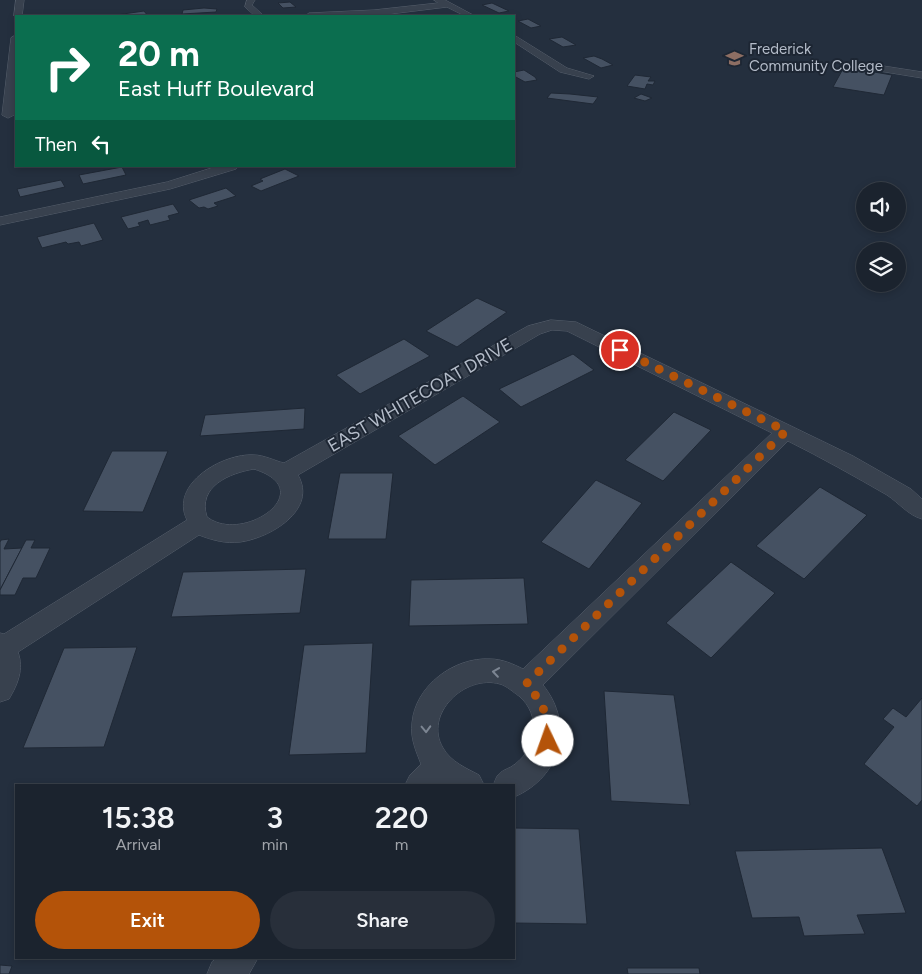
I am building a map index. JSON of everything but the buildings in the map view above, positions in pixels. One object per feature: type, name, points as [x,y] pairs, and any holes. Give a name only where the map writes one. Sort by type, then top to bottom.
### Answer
[{"type":"street","points":[[18,15],[20,0]]},
{"type":"street","points":[[251,0],[248,5],[259,15]]},
{"type":"street","points":[[330,15],[374,13],[442,3],[468,15]]},
{"type":"street","points":[[515,39],[564,70],[590,76]]},
{"type":"street","points":[[8,116],[15,48]]},
{"type":"street","points":[[877,68],[922,75]]},
{"type":"street","points":[[0,221],[170,184],[229,167]]},
{"type":"street","name":"EAST WHITECOAT DRIVE","points":[[284,472],[534,330],[558,324],[570,326],[786,431]]},
{"type":"street","points":[[526,684],[786,431],[875,477],[922,511]]},
{"type":"street","points":[[254,462],[271,465],[284,472],[292,484],[292,498],[285,512],[271,524],[253,532],[232,535],[214,532],[200,523],[194,511],[194,497],[203,483],[217,472],[235,465],[254,462]]},
{"type":"street","points":[[0,690],[9,664],[2,646],[200,523]]},
{"type":"street","points":[[466,784],[429,776],[424,724],[430,703],[444,686],[462,674],[484,670],[506,674],[526,684],[540,700],[548,720],[548,741],[539,762],[524,778],[510,784]]},
{"type":"street","points":[[224,974],[240,959]]},
{"type":"place","name":"Frederick Community College","points":[[735,58]]},
{"type":"route","points":[[548,741],[548,720],[540,700],[526,684],[786,431],[620,350]]}]
